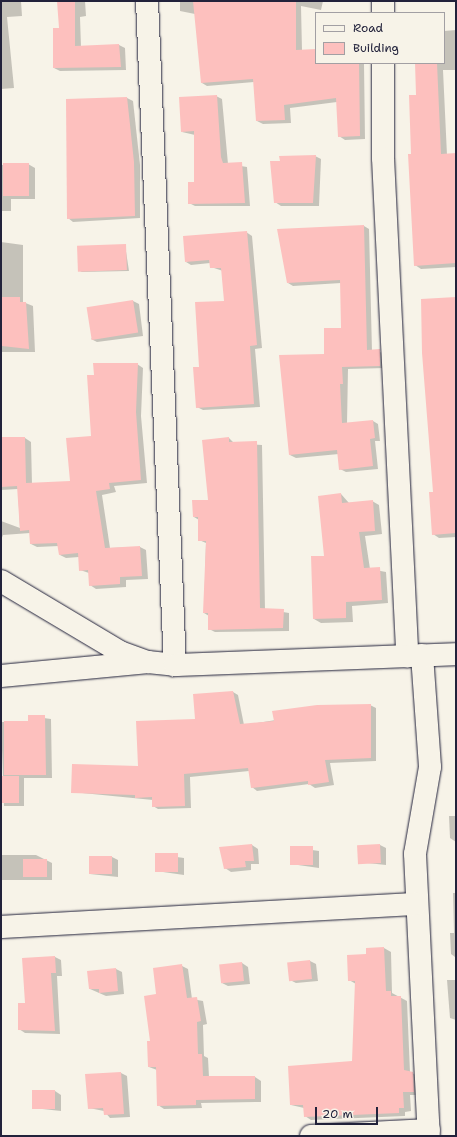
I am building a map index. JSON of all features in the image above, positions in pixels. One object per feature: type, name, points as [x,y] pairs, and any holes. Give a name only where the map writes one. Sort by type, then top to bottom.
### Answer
[{"type":"street","points":[[147,1],[175,665]]},
{"type":"street","points":[[383,1],[383,12]]},
{"type":"street","points":[[311,1136],[429,1133],[416,904],[415,854],[430,767],[414,655],[383,158],[383,64]]},
{"type":"street","points":[[1,581],[114,648],[148,662]]},
{"type":"street","points":[[1,676],[148,662],[175,665],[456,654]]},
{"type":"street","points":[[1,927],[416,904]]},
{"type":"building","points":[[57,1],[75,1],[75,46],[119,44],[121,67],[53,68],[53,28],[59,28]]},
{"type":"building","points":[[193,1],[296,1],[296,50],[315,49],[315,64],[359,64],[360,136],[338,137],[336,98],[284,105],[285,120],[256,121],[253,79],[201,83]]},
{"type":"building","points":[[415,64],[437,64],[441,154],[456,153],[456,263],[414,266],[408,154],[411,154],[409,95],[416,95]]},
{"type":"building","points":[[217,95],[221,157],[223,163],[242,162],[245,203],[188,204],[188,182],[194,182],[194,131],[181,132],[179,97]]},
{"type":"building","points":[[127,97],[134,162],[135,216],[67,219],[66,99]]},
{"type":"building","points":[[316,155],[313,203],[274,203],[270,161],[280,161],[279,156]]},
{"type":"building","points":[[3,163],[29,163],[29,196],[3,196]]},
{"type":"building","points":[[364,225],[367,350],[380,349],[380,366],[342,367],[343,384],[340,384],[342,423],[373,420],[375,438],[370,439],[373,466],[339,470],[337,450],[289,455],[279,355],[324,354],[324,328],[341,328],[340,280],[287,283],[277,229]]},
{"type":"building","points":[[247,231],[257,345],[250,346],[254,404],[196,408],[193,367],[199,367],[195,302],[224,301],[221,268],[210,268],[209,260],[185,262],[183,236]]},
{"type":"building","points":[[126,244],[127,270],[78,272],[77,246]]},
{"type":"building","points":[[2,297],[20,297],[20,302],[26,302],[29,349],[2,346]]},
{"type":"building","points":[[456,297],[456,533],[432,535],[429,492],[433,492],[422,353],[421,299]]},
{"type":"building","points":[[133,300],[138,333],[92,340],[87,307]]},
{"type":"building","points":[[93,363],[138,363],[136,412],[141,480],[109,483],[110,489],[96,491],[105,548],[140,546],[142,576],[120,577],[120,584],[89,586],[88,570],[79,571],[78,553],[59,555],[57,543],[30,544],[29,530],[20,531],[17,486],[1,487],[1,437],[25,437],[26,483],[70,481],[66,438],[91,436],[87,375],[94,375]]},
{"type":"building","points":[[229,437],[229,442],[257,441],[260,608],[284,609],[283,628],[208,630],[208,613],[203,613],[206,541],[198,541],[198,517],[193,517],[192,500],[208,500],[202,440]]},
{"type":"building","points":[[341,493],[342,503],[373,500],[375,531],[359,532],[364,568],[380,567],[382,600],[346,602],[346,618],[313,619],[311,556],[324,556],[318,496]]},
{"type":"building","points":[[233,691],[240,724],[274,721],[272,711],[317,705],[371,704],[371,758],[325,760],[329,782],[308,785],[308,781],[251,788],[248,768],[184,774],[185,806],[152,807],[152,797],[135,798],[135,795],[71,793],[72,764],[138,766],[136,721],[195,719],[193,694]]},
{"type":"building","points":[[28,715],[45,715],[46,775],[4,775],[4,721],[28,721]]},
{"type":"building","points":[[1,776],[19,776],[19,803],[1,803]]},
{"type":"building","points":[[252,844],[254,861],[245,861],[246,867],[224,869],[219,847]]},
{"type":"building","points":[[380,844],[381,863],[358,864],[357,845]]},
{"type":"building","points":[[290,846],[313,846],[313,865],[290,865]]},
{"type":"building","points":[[155,853],[178,853],[178,872],[155,872]]},
{"type":"building","points":[[89,856],[112,856],[112,874],[89,874]]},
{"type":"building","points":[[23,859],[47,859],[47,877],[23,877]]},
{"type":"building","points":[[384,947],[386,991],[391,991],[391,996],[401,996],[404,1070],[413,1072],[414,1092],[403,1092],[404,1108],[399,1108],[399,1113],[304,1117],[303,1105],[290,1105],[288,1066],[352,1061],[355,981],[348,981],[347,955],[366,954],[366,948]]},
{"type":"building","points":[[55,956],[56,973],[51,973],[55,1031],[18,1030],[18,1003],[25,1003],[22,958]]},
{"type":"building","points":[[310,960],[312,979],[289,981],[287,962]]},
{"type":"building","points":[[242,962],[244,981],[221,983],[219,964]]},
{"type":"building","points":[[182,964],[187,998],[197,997],[201,1021],[197,1022],[198,1054],[202,1054],[203,1076],[255,1076],[255,1099],[196,1100],[196,1105],[157,1106],[156,1067],[148,1067],[147,1041],[150,1041],[144,996],[156,994],[153,968]]},
{"type":"building","points":[[116,968],[118,991],[99,993],[99,989],[89,989],[87,971]]},
{"type":"building","points":[[121,1072],[124,1114],[104,1115],[103,1108],[88,1109],[85,1074]]},
{"type":"building","points":[[32,1090],[55,1090],[55,1109],[32,1109]]}]
